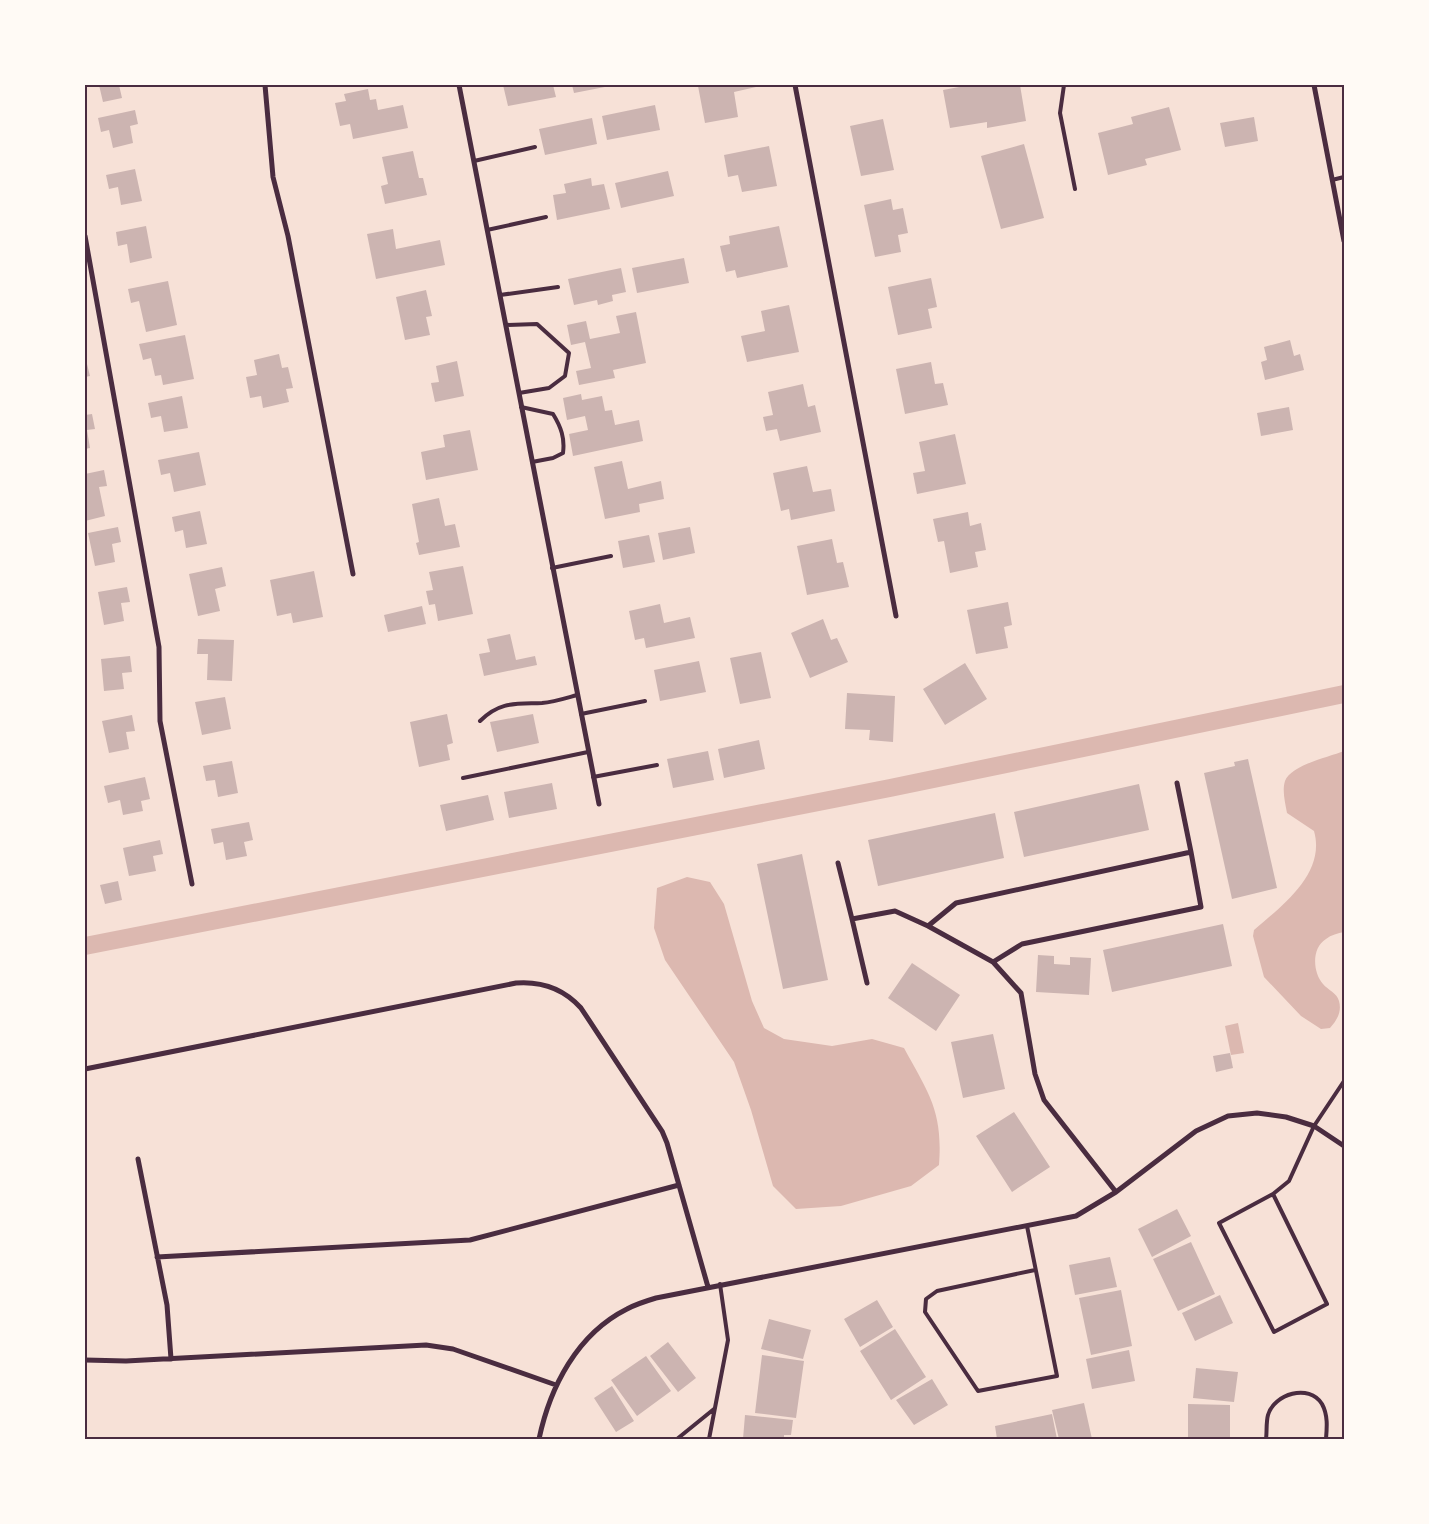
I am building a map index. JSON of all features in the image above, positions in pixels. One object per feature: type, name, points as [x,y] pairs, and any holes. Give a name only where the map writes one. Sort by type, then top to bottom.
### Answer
[{"type":"street","points":[[265,85],[273,177],[288,236],[353,574]]},
{"type":"street","points":[[459,85],[599,804]]},
{"type":"street","points":[[795,85],[896,616]]},
{"type":"street","points":[[1314,85],[1344,241]]},
{"type":"street","points":[[85,236],[159,647],[160,721],[192,884]]},
{"type":"street","points":[[993,962],[1022,944],[1201,907],[1177,783]]},
{"type":"street","points":[[928,926],[956,903],[1191,852]]},
{"type":"street","points":[[838,863],[867,984]]},
{"type":"street","points":[[852,919],[895,911],[928,926],[993,962],[1021,994],[1036,1074],[1044,1100],[1116,1192]]},
{"type":"street","points":[[85,1069],[516,983],[541,983],[563,992],[581,1008],[662,1131],[708,1287]]},
{"type":"street","points":[[539,1439],[544,1418],[556,1385],[565,1367],[581,1347],[601,1327],[626,1309],[656,1298],[1076,1216],[1116,1192],[1196,1131],[1228,1116],[1257,1113],[1286,1118],[1314,1126],[1344,1146]]},
{"type":"street","points":[[138,1159],[167,1305],[171,1359]]},
{"type":"street","points":[[157,1257],[477,1239],[679,1185]]},
{"type":"street","points":[[85,1360],[126,1361],[426,1345],[453,1349],[556,1385]]},
{"type":"lane","points":[[1064,85],[1060,113],[1076,190]]},
{"type":"lane","points":[[474,161],[535,147]]},
{"type":"lane","points":[[1332,180],[1344,177]]},
{"type":"lane","points":[[487,230],[546,217]]},
{"type":"lane","points":[[500,296],[558,287]]},
{"type":"lane","points":[[506,325],[537,324],[569,353],[565,376],[549,388],[519,393]]},
{"type":"lane","points":[[521,407],[553,414],[560,426],[565,443],[563,452],[553,458],[532,462]]},
{"type":"lane","points":[[552,568],[611,556]]},
{"type":"lane","points":[[480,721],[489,712],[518,702],[544,703],[577,695]]},
{"type":"lane","points":[[581,714],[645,701]]},
{"type":"lane","points":[[463,778],[588,752]]},
{"type":"lane","points":[[593,777],[657,765]]},
{"type":"lane","points":[[1273,1194],[1327,1304],[1274,1332],[1219,1223],[1273,1194],[1289,1182],[1314,1126],[1344,1081]]},
{"type":"lane","points":[[1027,1226],[1058,1376],[978,1391],[925,1312],[926,1299],[937,1291],[1035,1270]]},
{"type":"lane","points":[[709,1439],[728,1340],[720,1284]]},
{"type":"lane","points":[[1266,1439],[1268,1414],[1281,1398],[1297,1393],[1310,1395],[1321,1403],[1327,1418],[1326,1439]]},
{"type":"lane","points":[[678,1439],[714,1409]]},
{"type":"shaded area","points":[[1344,751],[1344,932],[1330,936],[1321,943],[1315,961],[1317,974],[1325,986],[1336,996],[1340,1009],[1337,1019],[1330,1028],[1321,1029],[1301,1016],[1264,977],[1253,936],[1254,930],[1289,899],[1299,887],[1314,861],[1316,846],[1314,831],[1287,813],[1284,793],[1285,781],[1289,775],[1302,766]]},
{"type":"shaded area","points":[[687,877],[710,882],[724,904],[752,1001],[764,1028],[784,1039],[832,1046],[872,1039],[904,1048],[927,1091],[936,1116],[940,1146],[939,1165],[911,1186],[841,1206],[796,1209],[773,1186],[751,1110],[734,1062],[665,960],[654,928],[657,888]]},
{"type":"shaded area","points":[[1238,1023],[1244,1053],[1231,1055],[1225,1026]]},
{"type":"building","points":[[99,85],[119,85],[122,98],[103,102]]},
{"type":"building","points":[[503,85],[553,85],[556,97],[508,106]]},
{"type":"building","points":[[572,85],[610,85],[610,86],[574,93]]},
{"type":"building","points":[[755,85],[756,87],[734,92],[738,117],[705,123],[698,86]]},
{"type":"building","points":[[970,85],[1020,85],[1026,121],[987,128],[987,122],[950,128],[943,90]]},
{"type":"building","points":[[368,89],[370,100],[376,99],[378,110],[403,105],[408,128],[353,139],[350,124],[340,126],[335,103],[346,101],[344,94]]},
{"type":"building","points":[[655,105],[660,130],[607,140],[602,116]]},
{"type":"building","points":[[1169,107],[1181,150],[1145,159],[1147,165],[1108,175],[1098,133],[1133,124],[1131,117]]},
{"type":"building","points":[[135,110],[138,124],[130,126],[133,143],[113,148],[109,130],[101,132],[98,118]]},
{"type":"building","points":[[1254,117],[1258,141],[1225,147],[1220,123]]},
{"type":"building","points":[[592,118],[597,144],[545,155],[539,129]]},
{"type":"building","points":[[883,119],[894,170],[861,176],[850,126]]},
{"type":"building","points":[[1024,144],[1044,218],[1001,229],[981,156]]},
{"type":"building","points":[[769,146],[777,186],[742,192],[738,175],[728,177],[724,155]]},
{"type":"building","points":[[413,151],[419,178],[423,178],[427,195],[385,204],[381,186],[388,184],[382,157]]},
{"type":"building","points":[[135,169],[142,201],[121,205],[118,187],[109,189],[106,175]]},
{"type":"building","points":[[668,171],[674,196],[621,208],[615,183]]},
{"type":"building","points":[[591,178],[592,186],[604,184],[610,209],[557,220],[553,195],[566,193],[564,184]]},
{"type":"building","points":[[891,199],[893,210],[903,208],[908,233],[898,235],[901,252],[875,257],[864,205]]},
{"type":"building","points":[[146,226],[152,258],[130,263],[127,244],[118,246],[116,232]]},
{"type":"building","points":[[779,226],[788,267],[737,278],[735,270],[726,272],[720,246],[730,244],[729,236]]},
{"type":"building","points":[[393,229],[396,249],[440,240],[445,265],[376,279],[367,234]]},
{"type":"building","points":[[684,258],[689,283],[637,293],[632,268]]},
{"type":"building","points":[[621,268],[626,292],[612,295],[613,301],[598,305],[597,300],[574,305],[568,279]]},
{"type":"building","points":[[931,278],[937,307],[928,309],[932,328],[898,335],[888,287]]},
{"type":"building","points":[[168,281],[177,325],[146,332],[139,301],[131,303],[128,289]]},
{"type":"building","points":[[426,290],[432,316],[426,317],[430,335],[405,340],[396,297]]},
{"type":"building","points":[[789,305],[799,352],[747,362],[741,336],[765,331],[761,311]]},
{"type":"building","points":[[636,312],[646,363],[613,370],[615,378],[579,385],[576,371],[591,368],[585,342],[571,345],[567,325],[586,321],[590,339],[620,333],[616,316]]},
{"type":"building","points":[[185,335],[194,379],[163,385],[161,375],[155,376],[151,358],[143,360],[139,344]]},
{"type":"building","points":[[1290,340],[1294,356],[1300,354],[1304,370],[1265,380],[1261,362],[1267,360],[1264,347]]},
{"type":"building","points":[[279,354],[282,368],[288,367],[293,388],[286,389],[289,402],[263,408],[261,396],[250,398],[246,377],[257,375],[254,360]]},
{"type":"building","points":[[85,356],[90,376],[85,377]]},
{"type":"building","points":[[457,361],[464,396],[435,402],[431,383],[439,382],[436,366]]},
{"type":"building","points":[[931,362],[935,384],[943,383],[948,405],[905,414],[896,369]]},
{"type":"building","points":[[803,384],[808,407],[815,405],[821,432],[780,441],[777,429],[766,431],[763,417],[773,415],[768,392]]},
{"type":"building","points":[[581,394],[582,400],[602,396],[605,411],[612,410],[615,425],[639,420],[643,441],[573,456],[569,434],[588,430],[585,416],[567,420],[563,398]]},
{"type":"building","points":[[182,396],[188,428],[164,432],[161,416],[151,418],[148,403]]},
{"type":"building","points":[[1289,407],[1293,430],[1261,436],[1257,413]]},
{"type":"building","points":[[92,414],[95,429],[87,430],[90,448],[85,449],[85,415]]},
{"type":"building","points":[[470,430],[478,470],[426,480],[421,452],[445,447],[443,435]]},
{"type":"building","points":[[955,434],[966,484],[917,494],[913,473],[925,471],[919,442]]},
{"type":"building","points":[[199,452],[206,485],[174,492],[170,473],[161,475],[158,460]]},
{"type":"building","points":[[622,461],[628,489],[661,481],[664,499],[639,504],[640,512],[605,519],[594,467]]},
{"type":"building","points":[[807,466],[813,492],[831,489],[835,511],[791,520],[789,509],[781,511],[773,473]]},
{"type":"building","points":[[104,470],[107,486],[99,487],[105,516],[85,521],[85,474]]},
{"type":"building","points":[[439,498],[445,526],[455,524],[460,547],[419,555],[416,543],[419,542],[412,504]]},
{"type":"building","points":[[200,511],[207,544],[186,548],[183,530],[175,532],[172,517]]},
{"type":"building","points":[[968,512],[970,526],[981,523],[986,550],[975,552],[978,567],[950,573],[944,541],[938,542],[933,519]]},
{"type":"building","points":[[118,527],[121,542],[112,544],[115,562],[95,566],[88,533]]},
{"type":"building","points":[[690,527],[695,553],[663,560],[658,533]]},
{"type":"building","points":[[649,535],[655,562],[623,568],[618,541]]},
{"type":"building","points":[[832,539],[837,563],[843,562],[849,587],[807,595],[797,546]]},
{"type":"building","points":[[463,566],[473,614],[438,621],[435,604],[429,605],[426,591],[433,590],[429,572]]},
{"type":"building","points":[[222,567],[226,586],[215,589],[220,611],[198,616],[189,574]]},
{"type":"building","points":[[314,571],[323,617],[293,623],[291,613],[277,616],[270,580]]},
{"type":"building","points":[[127,587],[130,602],[121,603],[124,621],[104,625],[98,592]]},
{"type":"building","points":[[1008,602],[1012,625],[1004,627],[1008,648],[976,654],[967,610]]},
{"type":"building","points":[[660,604],[664,623],[690,617],[695,638],[646,648],[644,638],[635,640],[629,611]]},
{"type":"building","points":[[422,606],[426,624],[388,632],[384,615]]},
{"type":"building","points":[[823,619],[831,640],[837,638],[848,662],[810,678],[791,633]]},
{"type":"building","points":[[510,634],[516,660],[535,656],[537,665],[484,676],[479,654],[490,652],[487,639]]},
{"type":"building","points":[[198,639],[234,640],[232,681],[207,680],[208,654],[197,654]]},
{"type":"building","points":[[761,652],[771,698],[740,704],[730,658]]},
{"type":"building","points":[[130,656],[132,672],[122,673],[124,689],[104,691],[101,659]]},
{"type":"building","points":[[699,661],[706,692],[660,701],[654,670]]},
{"type":"building","points":[[965,663],[987,699],[945,725],[923,689]]},
{"type":"building","points":[[847,693],[895,696],[893,742],[869,740],[870,730],[845,729]]},
{"type":"building","points":[[225,697],[231,729],[202,735],[195,702]]},
{"type":"building","points":[[447,714],[453,743],[447,745],[450,760],[419,767],[410,722]]},
{"type":"building","points":[[533,714],[539,743],[497,752],[490,722]]},
{"type":"building","points":[[132,715],[135,731],[126,732],[129,749],[109,753],[102,721]]},
{"type":"building","points":[[759,740],[765,769],[724,778],[718,749]]},
{"type":"building","points":[[708,751],[714,780],[673,788],[667,759]]},
{"type":"building","points":[[1248,759],[1277,888],[1232,899],[1204,773],[1235,766],[1234,762]]},
{"type":"building","points":[[232,761],[238,793],[218,797],[215,780],[206,781],[203,766]]},
{"type":"building","points":[[145,777],[150,799],[141,801],[143,811],[123,815],[120,800],[108,803],[104,786]]},
{"type":"building","points":[[552,783],[557,809],[509,818],[504,792]]},
{"type":"building","points":[[1139,784],[1149,830],[1024,857],[1014,812]]},
{"type":"building","points":[[488,795],[494,820],[446,831],[440,805]]},
{"type":"building","points":[[995,813],[1004,858],[878,886],[868,840]]},
{"type":"building","points":[[249,822],[253,840],[244,842],[247,856],[226,860],[223,842],[214,844],[211,829]]},
{"type":"building","points":[[160,840],[163,854],[153,856],[156,871],[129,876],[123,848]]},
{"type":"building","points":[[802,854],[828,980],[783,989],[757,864]]},
{"type":"building","points":[[118,881],[122,900],[105,904],[100,885]]},
{"type":"building","points":[[1223,924],[1232,966],[1112,992],[1103,950]]},
{"type":"building","points":[[1038,955],[1054,956],[1054,964],[1070,965],[1070,957],[1091,958],[1089,995],[1036,992]]},
{"type":"building","points":[[912,963],[960,995],[936,1031],[888,998]]},
{"type":"building","points":[[993,1034],[1005,1089],[963,1098],[951,1042]]},
{"type":"building","points":[[1230,1053],[1233,1068],[1216,1072],[1213,1056]]},
{"type":"building","points":[[1014,1112],[1050,1167],[1012,1192],[976,1136]]},
{"type":"building","points":[[1177,1209],[1191,1236],[1152,1257],[1138,1229]]},
{"type":"building","points":[[1191,1242],[1215,1294],[1178,1311],[1153,1259]]},
{"type":"building","points":[[1110,1257],[1117,1287],[1075,1295],[1069,1265]]},
{"type":"building","points":[[1121,1290],[1132,1346],[1091,1355],[1079,1298]]},
{"type":"building","points":[[1220,1295],[1233,1323],[1195,1341],[1182,1313]]},
{"type":"building","points":[[877,1300],[893,1327],[860,1347],[844,1319]]},
{"type":"building","points":[[769,1319],[811,1330],[803,1359],[761,1349]]},
{"type":"building","points":[[895,1329],[926,1377],[891,1400],[860,1351]]},
{"type":"building","points":[[668,1342],[696,1378],[678,1392],[650,1356]]},
{"type":"building","points":[[1129,1350],[1135,1381],[1092,1389],[1086,1359]]},
{"type":"building","points":[[762,1355],[804,1361],[796,1418],[755,1413]]},
{"type":"building","points":[[646,1356],[671,1391],[637,1416],[611,1380]]},
{"type":"building","points":[[1196,1368],[1238,1372],[1234,1402],[1193,1398]]},
{"type":"building","points":[[932,1379],[948,1405],[914,1425],[896,1400]]},
{"type":"building","points":[[612,1386],[634,1421],[616,1432],[594,1398]]},
{"type":"building","points":[[1084,1403],[1092,1439],[1059,1439],[1052,1410]]},
{"type":"building","points":[[1188,1404],[1230,1405],[1230,1439],[1188,1439]]},
{"type":"building","points":[[1052,1414],[1057,1439],[997,1439],[995,1426]]},
{"type":"building","points":[[745,1415],[793,1420],[791,1435],[784,1435],[784,1439],[743,1439]]},
{"type":"waterway","points":[[85,946],[890,788],[1344,694]]}]
